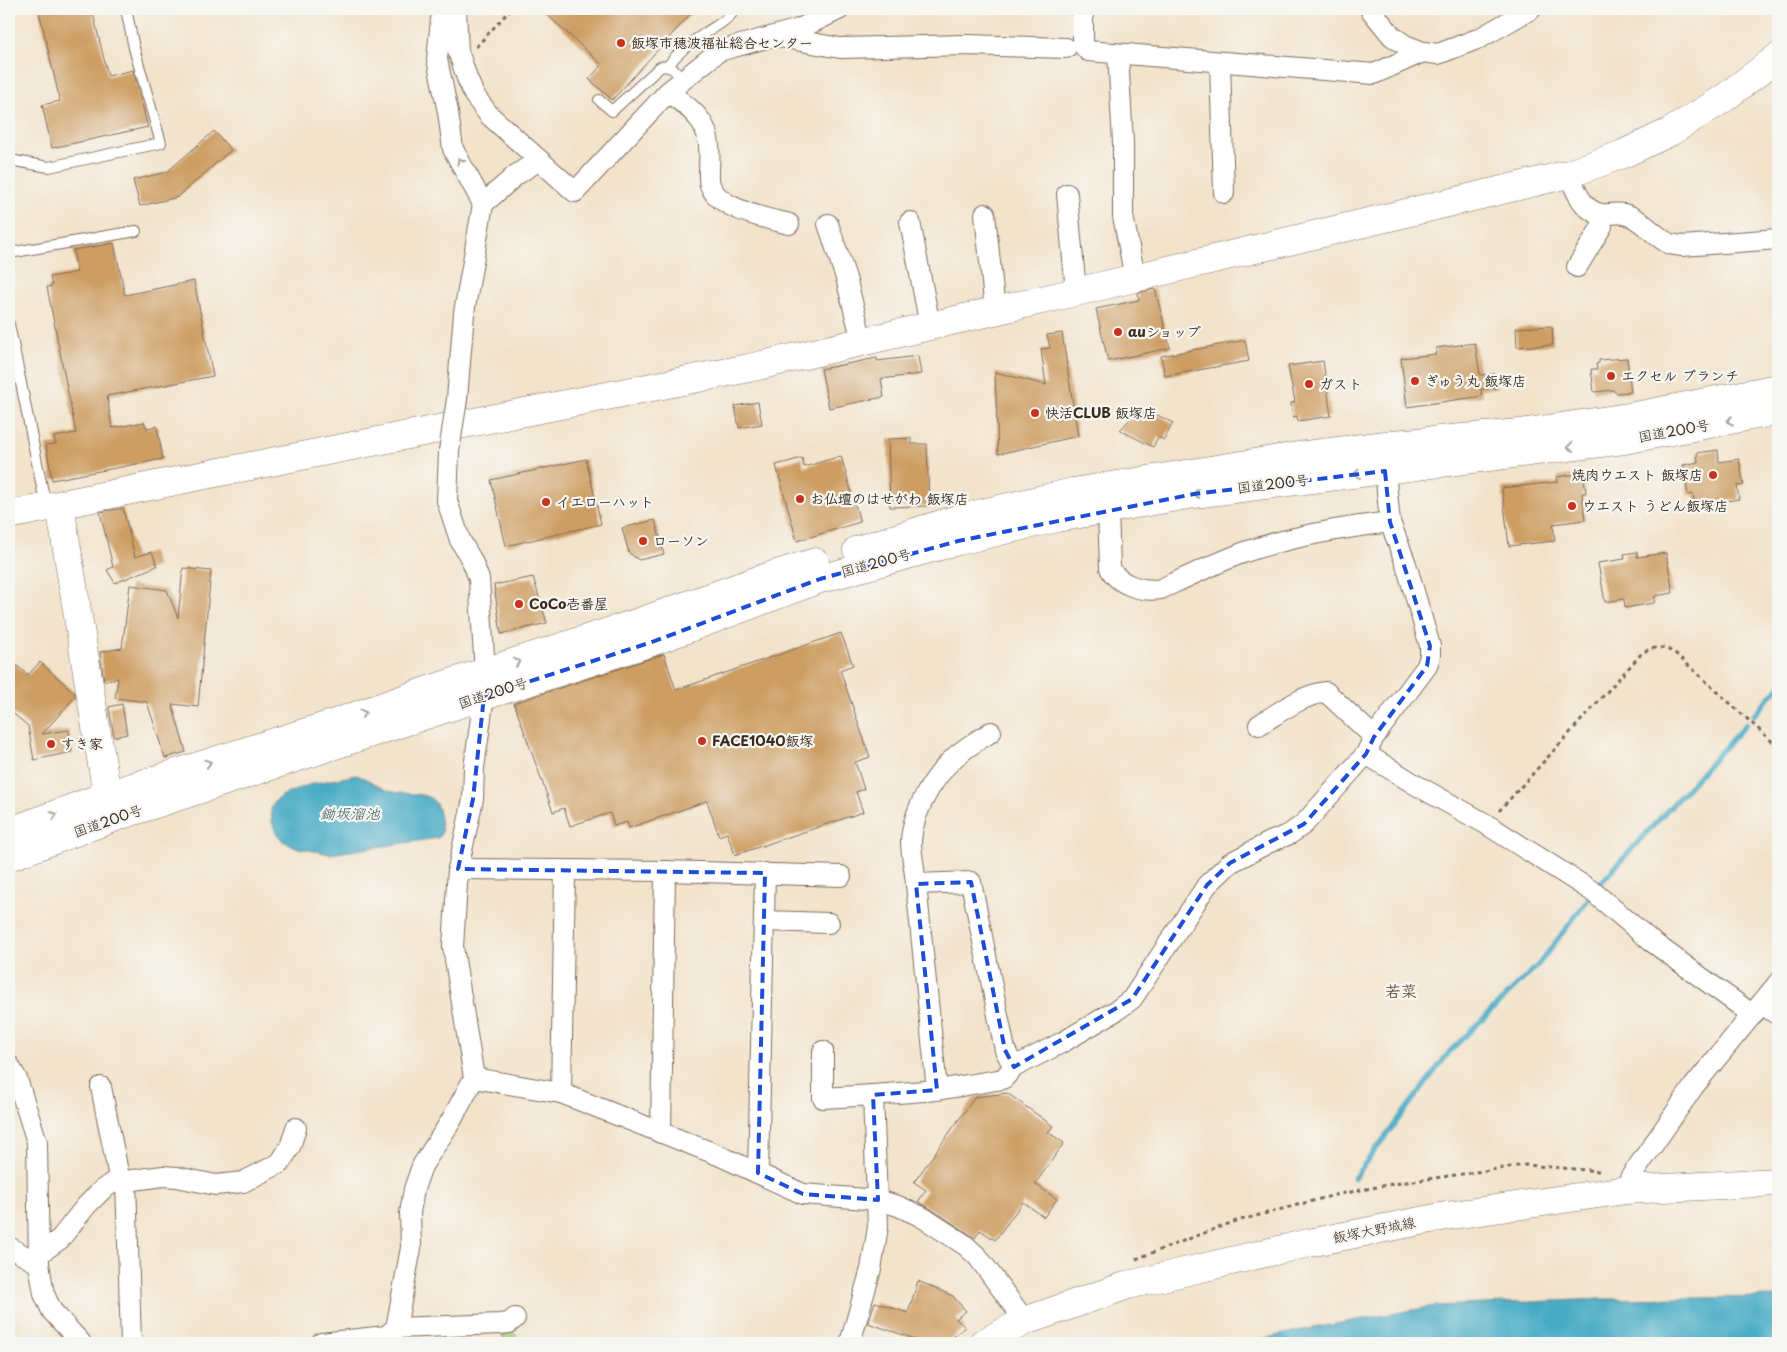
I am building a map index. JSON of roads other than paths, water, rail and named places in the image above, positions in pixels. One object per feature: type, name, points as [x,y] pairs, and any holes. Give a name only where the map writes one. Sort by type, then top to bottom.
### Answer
[{"type":"main road","points":[[9,516],[205,475],[749,368],[1569,174],[1623,154],[1670,132],[1723,99],[1778,57]]},
{"type":"main road","name":"国道200号","points":[[9,833],[24,826],[111,806],[484,684],[632,624],[773,575],[957,520],[1073,492],[1298,456],[1394,444],[1530,432],[1635,416],[1778,388]]},
{"type":"main road","name":"国道200号","points":[[484,684],[652,642],[820,579],[958,541],[1057,518],[1194,494],[1624,440],[1778,411]]},
{"type":"main road","points":[[54,507],[111,806]]},
{"type":"main road","name":"国道200号","points":[[9,857],[111,806]]},
{"type":"main road","name":"飯塚大野城線","points":[[983,1343],[1056,1309],[1128,1284],[1309,1243],[1446,1216],[1628,1184],[1778,1182]]},
{"type":"street","points":[[396,1328],[411,1248],[410,1213],[414,1189],[422,1166],[474,1078],[453,947],[458,869],[474,799],[474,768],[484,684],[479,579],[472,561],[460,540],[447,500],[449,451],[457,399],[464,313],[483,204],[453,149],[448,112],[437,59],[442,9]]},
{"type":"street","points":[[456,9],[458,51],[474,95],[489,115],[575,192],[668,92],[719,51],[798,29],[840,9]]},
{"type":"street","points":[[1082,9],[1083,45],[1088,51],[1374,74],[1423,52]]},
{"type":"street","points":[[1370,9],[1392,36],[1405,45],[1423,52],[1438,54],[1480,38],[1531,9]]},
{"type":"street","points":[[776,36],[840,48],[966,46],[1066,48]]},
{"type":"street","points":[[1118,54],[1123,216],[1135,278]]},
{"type":"street","points":[[1220,62],[1224,193]]},
{"type":"street","points":[[668,92],[693,111],[703,124],[708,141],[710,159],[708,179],[714,192],[742,212],[789,224]]},
{"type":"street","points":[[483,204],[516,175],[539,160]]},
{"type":"street","points":[[1569,174],[1579,197],[1589,209],[1601,215],[1627,214],[1670,244],[1682,246],[1778,239]]},
{"type":"street","points":[[1067,194],[1076,292]]},
{"type":"street","points":[[985,214],[996,311]]},
{"type":"street","points":[[1577,267],[1602,226],[1601,215]]},
{"type":"street","points":[[910,222],[930,326]]},
{"type":"street","points":[[828,224],[846,278],[862,342]]},
{"type":"street","points":[[823,1051],[823,1098],[937,1090],[1003,1079],[1014,1067],[1063,1042],[1132,999],[1207,885],[1230,864],[1270,842],[1290,834],[1304,824],[1370,745],[1422,675],[1430,656],[1430,646],[1406,564],[1390,522],[1385,470]]},
{"type":"street","points":[[1108,509],[1110,568],[1125,583],[1152,590],[1161,588],[1246,552],[1309,534],[1390,522]]},
{"type":"street","points":[[1259,724],[1314,694],[1326,692],[1370,745],[1416,784],[1486,824],[1592,891],[1652,941],[1764,1011]]},
{"type":"street","points":[[937,1090],[911,842],[914,819],[921,802],[932,784],[963,750],[991,732]]},
{"type":"street","points":[[458,869],[665,871],[841,876]]},
{"type":"street","points":[[561,1093],[565,871]]},
{"type":"street","points":[[660,1133],[665,871]]},
{"type":"street","points":[[758,1173],[765,873]]},
{"type":"street","points":[[916,884],[970,882],[1005,1050],[1014,1067]]},
{"type":"street","points":[[764,922],[829,923]]},
{"type":"street","points":[[1628,1184],[1694,1086],[1764,1011],[1778,983]]},
{"type":"street","points":[[9,1065],[17,1080],[37,1142],[39,1259],[44,1294],[52,1311],[81,1343]]},
{"type":"street","points":[[474,1078],[561,1093],[758,1173],[803,1194],[878,1200],[922,1217],[965,1245],[978,1257],[1025,1322]]},
{"type":"street","points":[[101,1087],[123,1181],[132,1343]]},
{"type":"street","points":[[850,1343],[871,1269],[878,1227],[873,1095]]},
{"type":"street","points":[[39,1259],[60,1239],[102,1190],[112,1183],[163,1176],[216,1184],[243,1182],[280,1162],[290,1147],[296,1128]]},
{"type":"street","points":[[9,1247],[39,1259]]},
{"type":"street","points":[[321,1343],[386,1336],[396,1328],[500,1324],[509,1323],[515,1318]]},
{"type":"lane","points":[[9,162],[15,161],[49,167],[161,143],[134,48],[126,9]]},
{"type":"lane","points":[[668,66],[674,57],[702,35],[723,22],[734,9]]},
{"type":"lane","points":[[599,100],[612,111],[660,66],[672,68],[684,79]]},
{"type":"lane","points":[[9,253],[136,231]]},
{"type":"lane","points":[[9,324],[54,507]]},
{"type":"water","name":"鋤坂溜池","points":[[356,775],[387,790],[417,794],[430,798],[435,802],[438,809],[442,832],[438,838],[330,854],[298,848],[283,841],[276,833],[272,822],[271,809],[274,802],[281,796],[311,784]]},
{"type":"water","points":[[1778,1297],[1778,1343],[1244,1343],[1302,1330],[1435,1306],[1599,1299]]},
{"type":"waterway","points":[[1754,715],[1778,688]]},
{"type":"waterway","points":[[1597,887],[1746,724]]},
{"type":"waterway","points":[[1354,1178],[1450,1051],[1538,965],[1590,897]]},
{"type":"place","name":"飯塚市穂波福祉総合センター","points":[[621,43]]},
{"type":"place","name":"auショップ","points":[[1118,332]]},
{"type":"place","name":"エクセル ブランチ","points":[[1611,376]]},
{"type":"place","name":"ぎゅう丸 飯塚店","points":[[1415,381]]},
{"type":"place","name":"ガスト","points":[[1309,384]]},
{"type":"place","name":"快活CLUB 飯塚店","points":[[1035,413]]},
{"type":"place","name":"焼肉ウエスト 飯塚店","points":[[1713,475]]},
{"type":"place","name":"お仏壇のはせがわ 飯塚店","points":[[800,499]]},
{"type":"place","name":"イエローハット","points":[[546,502]]},
{"type":"place","name":"ウエスト うどん飯塚店","points":[[1572,506]]},
{"type":"place","name":"ローソン","points":[[643,541]]},
{"type":"place","name":"CoCo壱番屋","points":[[519,604]]},
{"type":"place","name":"FACE1040飯塚","points":[[702,741]]},
{"type":"place","name":"すき家","points":[[51,744]]},
{"type":"district","name":"若菜","points":[[1401,991]]}]
